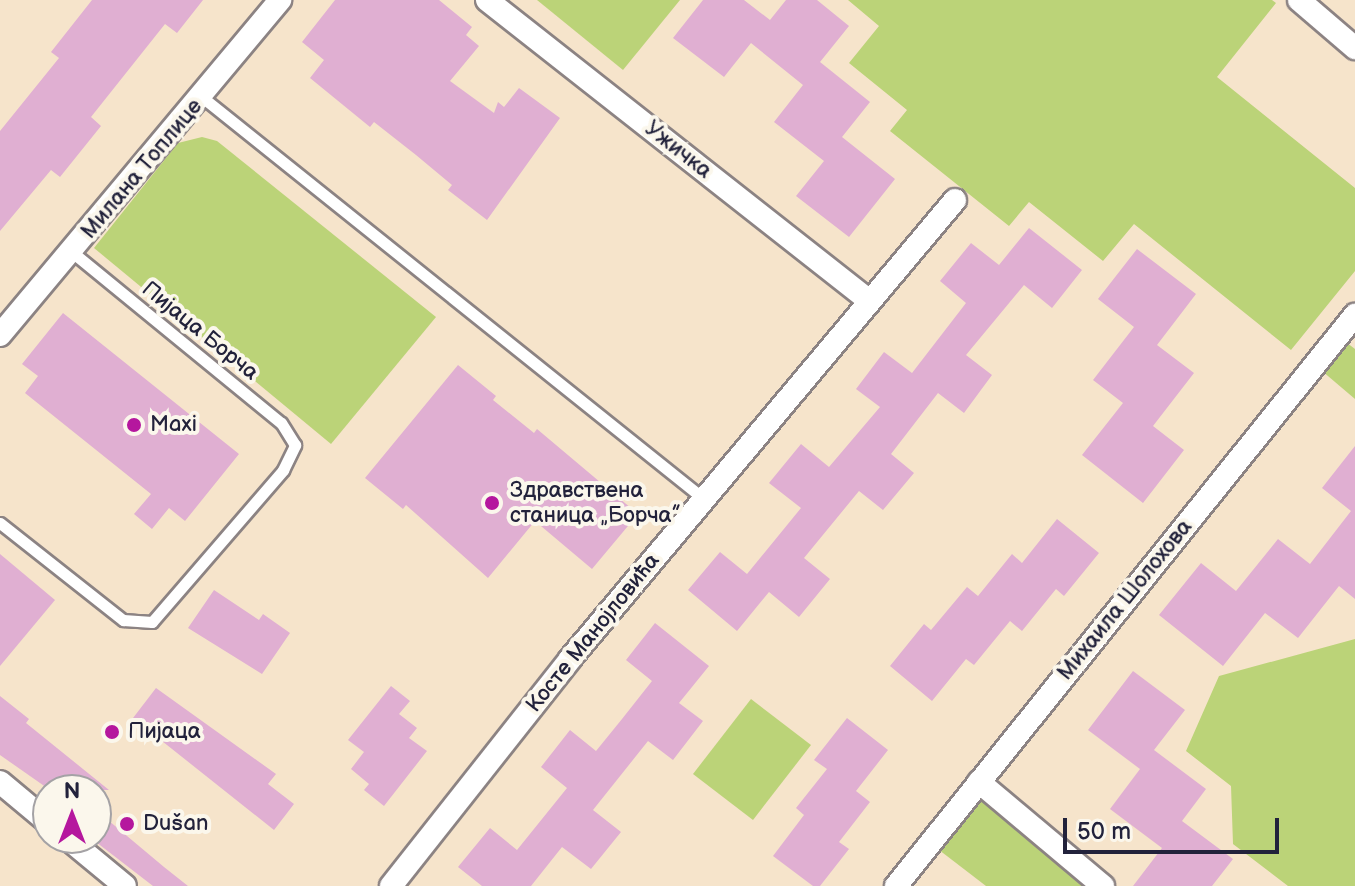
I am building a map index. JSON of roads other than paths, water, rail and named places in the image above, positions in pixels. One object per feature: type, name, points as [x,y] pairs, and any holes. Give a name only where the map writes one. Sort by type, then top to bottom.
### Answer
[{"type":"street","name":"Милана Топлице","points":[[0,335],[73,253],[280,0]]},
{"type":"street","name":"Ужичка","points":[[487,0],[868,300]]},
{"type":"street","points":[[1299,0],[1355,48]]},
{"type":"street","name":"Косте Манојловића","points":[[391,886],[704,499],[955,200]]},
{"type":"street","name":"Михаила Шолохова","points":[[896,886],[1355,315]]},
{"type":"street","points":[[0,782],[32,809]]},
{"type":"street","points":[[979,782],[1103,886]]},
{"type":"street","points":[[86,854],[125,886]]},
{"type":"lane","points":[[202,97],[704,499]]},
{"type":"lane","name":"Пијаца Борча","points":[[0,523],[123,620],[152,622],[283,470],[295,445],[281,423],[73,253]]},
{"type":"place","name":"Maxi","points":[[134,425]]},
{"type":"place","name":"Здравствена станица „Борча”","points":[[492,503]]},
{"type":"place","name":"Пијаца","points":[[112,732]]},
{"type":"place","name":"Dušan","points":[[127,824]]}]
